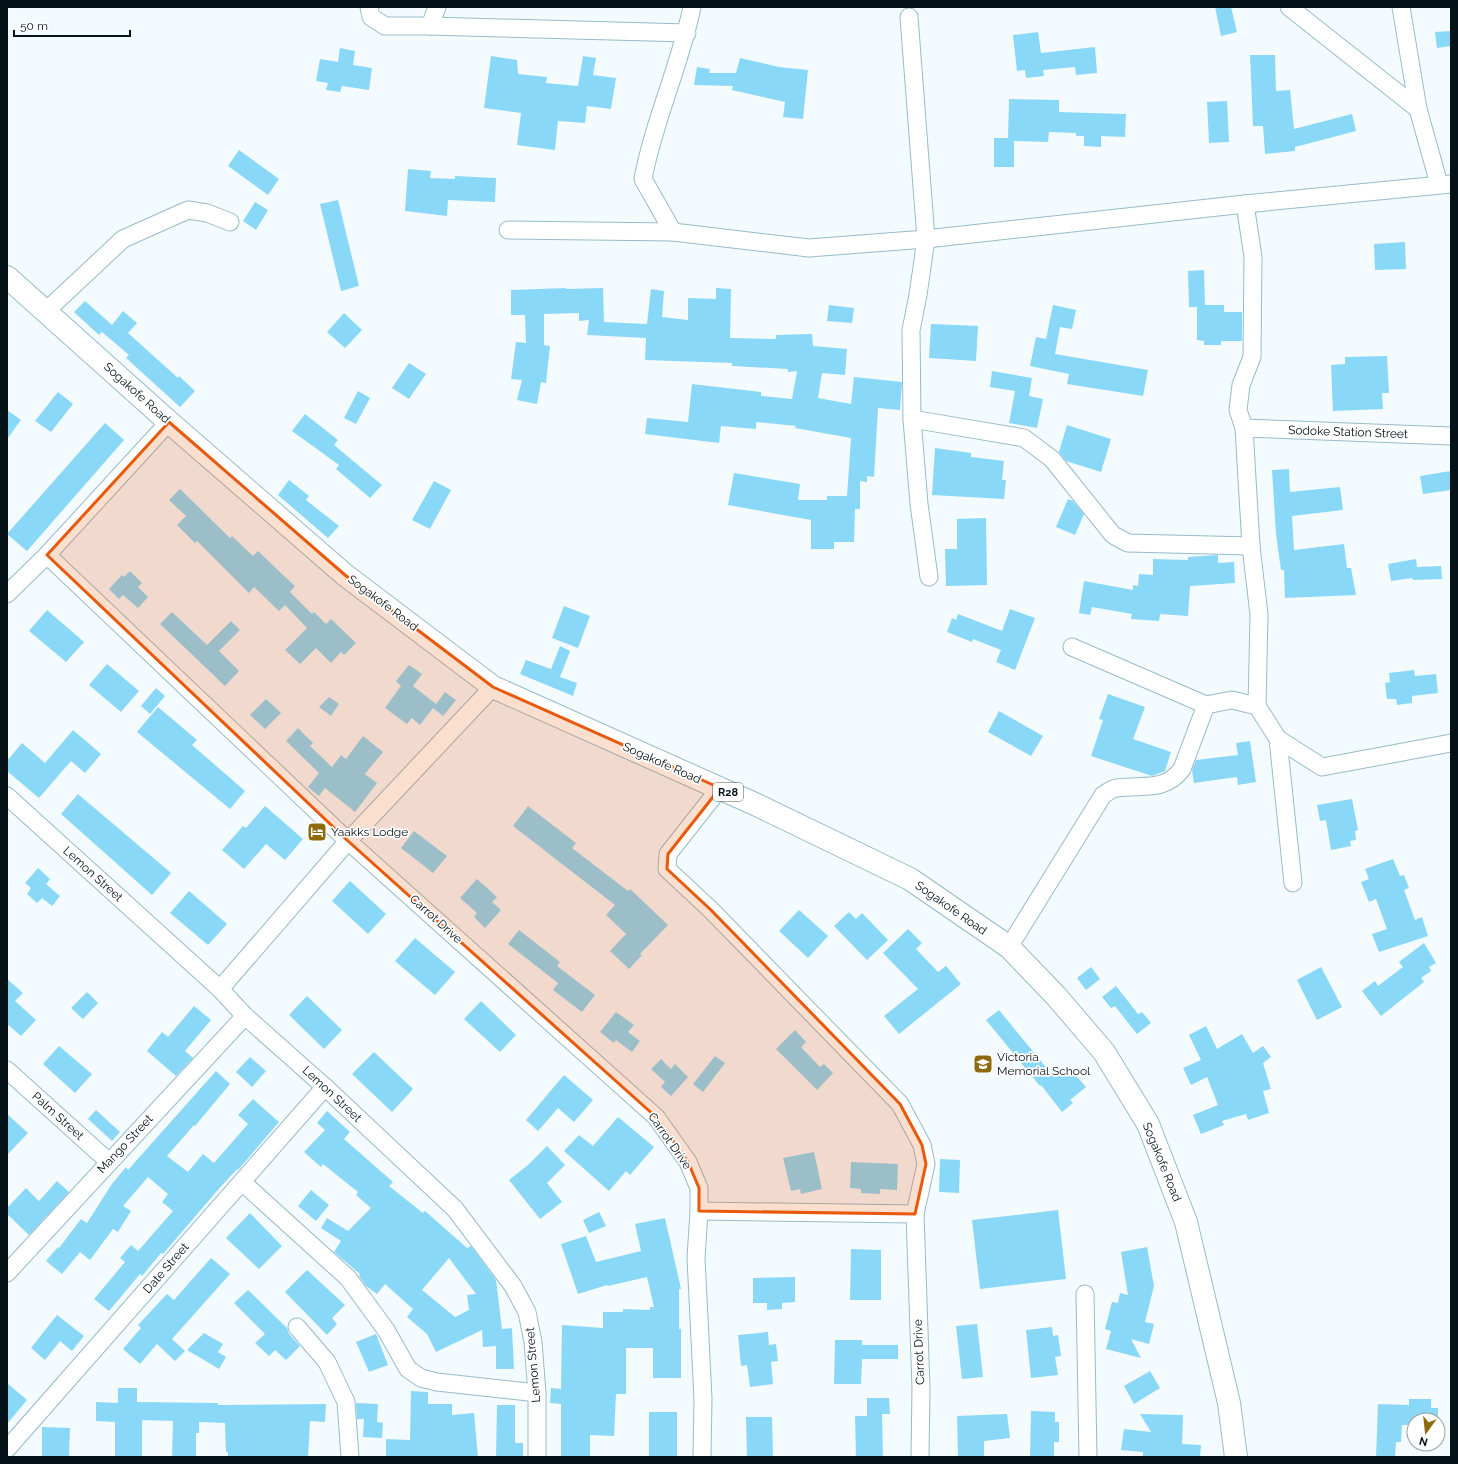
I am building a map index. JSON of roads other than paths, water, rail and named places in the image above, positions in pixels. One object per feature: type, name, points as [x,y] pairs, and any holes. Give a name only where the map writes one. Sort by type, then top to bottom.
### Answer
[{"type":"main road","name":"Sogakofe Road","points":[[7,277],[169,422],[345,575],[493,687],[720,788],[910,879],[1009,947],[1056,996],[1104,1052],[1148,1124],[1186,1222],[1229,1404],[1236,1457]]},
{"type":"street","points":[[369,7],[371,17],[385,26],[687,33]]},
{"type":"street","points":[[430,26],[437,7]]},
{"type":"street","points":[[673,232],[643,179],[649,147],[687,33],[692,7]]},
{"type":"street","points":[[1289,7],[1418,109]]},
{"type":"street","points":[[508,230],[673,232],[809,248],[926,239],[1445,184],[1418,109],[1401,7]]},
{"type":"street","points":[[909,16],[926,239],[911,330],[912,419],[919,504],[929,577]]},
{"type":"street","points":[[1245,204],[1252,264],[1252,357],[1241,385],[1238,410],[1244,428],[1251,546],[1258,616],[1257,706],[1278,739],[1322,767],[1451,742]]},
{"type":"street","points":[[46,311],[123,239],[188,210],[207,213],[230,222]]},
{"type":"street","points":[[912,419],[1024,438],[1052,459],[1114,535],[1128,543],[1251,546]]},
{"type":"street","points":[[7,594],[47,555],[169,422]]},
{"type":"street","name":"Sodoke Station Street","points":[[1244,428],[1451,436]]},
{"type":"street","name":"Carrot Drive","points":[[47,555],[348,841],[656,1117],[688,1162],[698,1188],[699,1211],[696,1258],[703,1399],[702,1457]]},
{"type":"street","points":[[1072,647],[1206,705],[1232,700],[1257,706]]},
{"type":"street","points":[[220,989],[348,841],[493,687]]},
{"type":"street","points":[[1009,947],[1103,795],[1115,788],[1164,784],[1175,778],[1182,769],[1206,705]]},
{"type":"street","points":[[1278,739],[1293,883]]},
{"type":"street","name":"Carrot Drive","points":[[720,788],[668,854],[667,868],[711,910],[900,1104],[922,1145],[926,1164],[923,1184],[915,1214],[920,1388],[920,1457]]},
{"type":"street","name":"Lemon Street","points":[[7,796],[220,989],[245,1016],[325,1087],[455,1209],[513,1286],[527,1312],[533,1342],[537,1393],[537,1457]]},
{"type":"street","name":"Mango Street","points":[[7,1273],[245,1016]]},
{"type":"street","name":"Palm Street","points":[[7,1070],[109,1162]]},
{"type":"street","name":"Date Street","points":[[7,1449],[325,1087]]},
{"type":"street","points":[[242,1182],[348,1278],[386,1330],[408,1369],[421,1378],[438,1382],[537,1393]]},
{"type":"street","points":[[699,1211],[915,1214]]},
{"type":"street","points":[[1085,1294],[1088,1457]]},
{"type":"street","points":[[297,1327],[327,1362],[346,1402],[350,1457]]},
{"type":"place","name":"Yaakks Lodge","points":[[317,832]]},
{"type":"place","name":"Victoria Memorial School","points":[[983,1064]]}]
